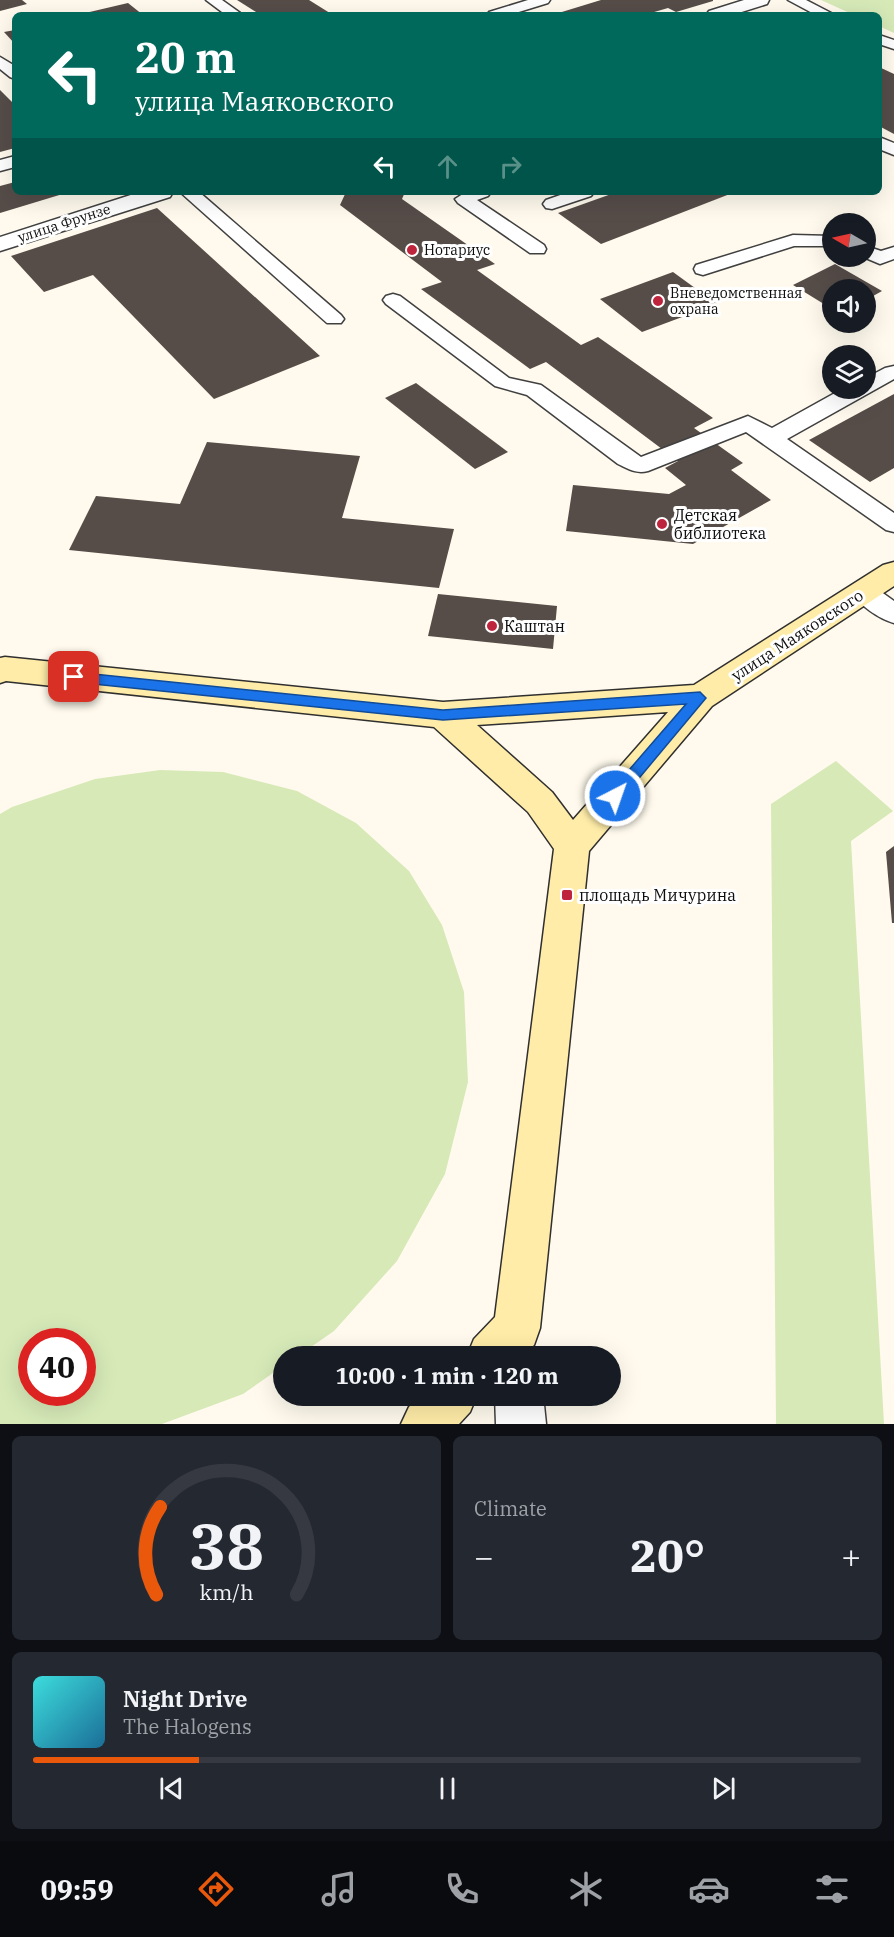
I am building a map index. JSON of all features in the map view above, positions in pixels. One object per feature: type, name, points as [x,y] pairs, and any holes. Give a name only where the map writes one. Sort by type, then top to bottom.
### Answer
[{"type":"street","points":[[724,12],[761,0]]},
{"type":"street","name":"улица Фрунзе","points":[[0,244],[147,195]]},
{"type":"street","name":"улица Маяковского","points":[[573,846],[700,698],[894,572]]},
{"type":"street","points":[[2,669],[443,715],[540,802],[573,846],[509,1346]]},
{"type":"street","name":"улица Маяковского","points":[[443,715],[700,698]]},
{"type":"street","points":[[426,1424],[443,1406]]},
{"type":"street","points":[[519,1406],[520,1424]]},
{"type":"lane","points":[[213,0],[231,12]]},
{"type":"lane","points":[[504,12],[543,0]]},
{"type":"lane","points":[[795,0],[821,12]]},
{"type":"lane","points":[[0,61],[12,71]]},
{"type":"lane","points":[[192,195],[334,319]]},
{"type":"lane","points":[[474,195],[464,199],[537,249]]},
{"type":"lane","points":[[552,204],[577,195]]},
{"type":"lane","points":[[703,269],[793,240],[822,241]]},
{"type":"lane","points":[[876,256],[880,258],[894,253]]},
{"type":"lane","points":[[393,300],[502,382],[534,390],[626,459],[640,466],[748,423],[894,524]]},
{"type":"lane","points":[[876,381],[892,372]]},
{"type":"lane","points":[[771,438],[841,399]]},
{"type":"lane","points":[[864,592],[894,614]]},
{"type":"green space","points":[[821,0],[894,0],[894,33],[882,27],[882,12],[847,12]]},
{"type":"green space","points":[[836,761],[893,811],[851,841],[884,1424],[776,1424],[771,804]]},
{"type":"green space","points":[[160,770],[223,772],[297,791],[356,823],[409,871],[442,925],[464,992],[468,1082],[445,1174],[397,1261],[334,1331],[312,1346],[273,1346],[273,1373],[243,1394],[162,1424],[0,1424],[0,814],[12,807],[95,779]]},
{"type":"building","points":[[0,0],[22,0],[27,4],[0,11]]},
{"type":"building","points":[[237,0],[309,0],[328,12],[256,12]]},
{"type":"building","points":[[601,0],[713,0],[676,12],[668,8],[654,12],[562,12]]},
{"type":"building","points":[[128,3],[139,12],[90,12]]},
{"type":"building","points":[[12,31],[12,41],[4,32]]},
{"type":"building","points":[[882,68],[894,74],[894,134],[882,128]]},
{"type":"building","points":[[0,90],[12,102],[12,149],[0,152]]},
{"type":"building","points":[[12,183],[12,195],[59,195],[0,213],[0,186]]},
{"type":"building","points":[[345,195],[404,195],[402,199],[495,264],[477,270],[581,345],[598,337],[713,418],[694,428],[743,463],[731,470],[771,500],[693,544],[566,531],[573,485],[669,494],[686,485],[665,468],[678,461],[546,362],[530,369],[421,289],[442,282],[340,205]]},
{"type":"building","points":[[609,195],[727,195],[601,244],[558,213]]},
{"type":"building","points":[[157,208],[320,356],[214,399],[93,275],[44,292],[11,256]]},
{"type":"building","points":[[829,267],[840,267],[861,279],[822,279],[822,303],[793,285]]},
{"type":"building","name":"Вневедомственная охрана","points":[[673,272],[717,304],[642,332],[600,299]]},
{"type":"building","points":[[416,383],[508,452],[475,469],[385,398]]},
{"type":"building","points":[[894,394],[894,468],[870,482],[809,440]]},
{"type":"building","points":[[207,442],[360,456],[342,518],[454,529],[439,588],[69,550],[96,496],[180,504]]},
{"type":"building","points":[[438,594],[557,606],[553,649],[428,636]]},
{"type":"building","points":[[894,846],[894,923],[892,923],[886,852]]},
{"type":"place","name":"Нотариус","points":[[412,250]]},
{"type":"place","name":"Вневедомственная охрана","points":[[658,301]]},
{"type":"place","name":"Детская библиотека","points":[[662,524]]},
{"type":"place","name":"Каштан","points":[[492,626]]},
{"type":"place","name":"площадь Мичурина","points":[[567,895]]},
{"type":"route","points":[[74,677],[443,715],[700,698],[615,796]]}]
